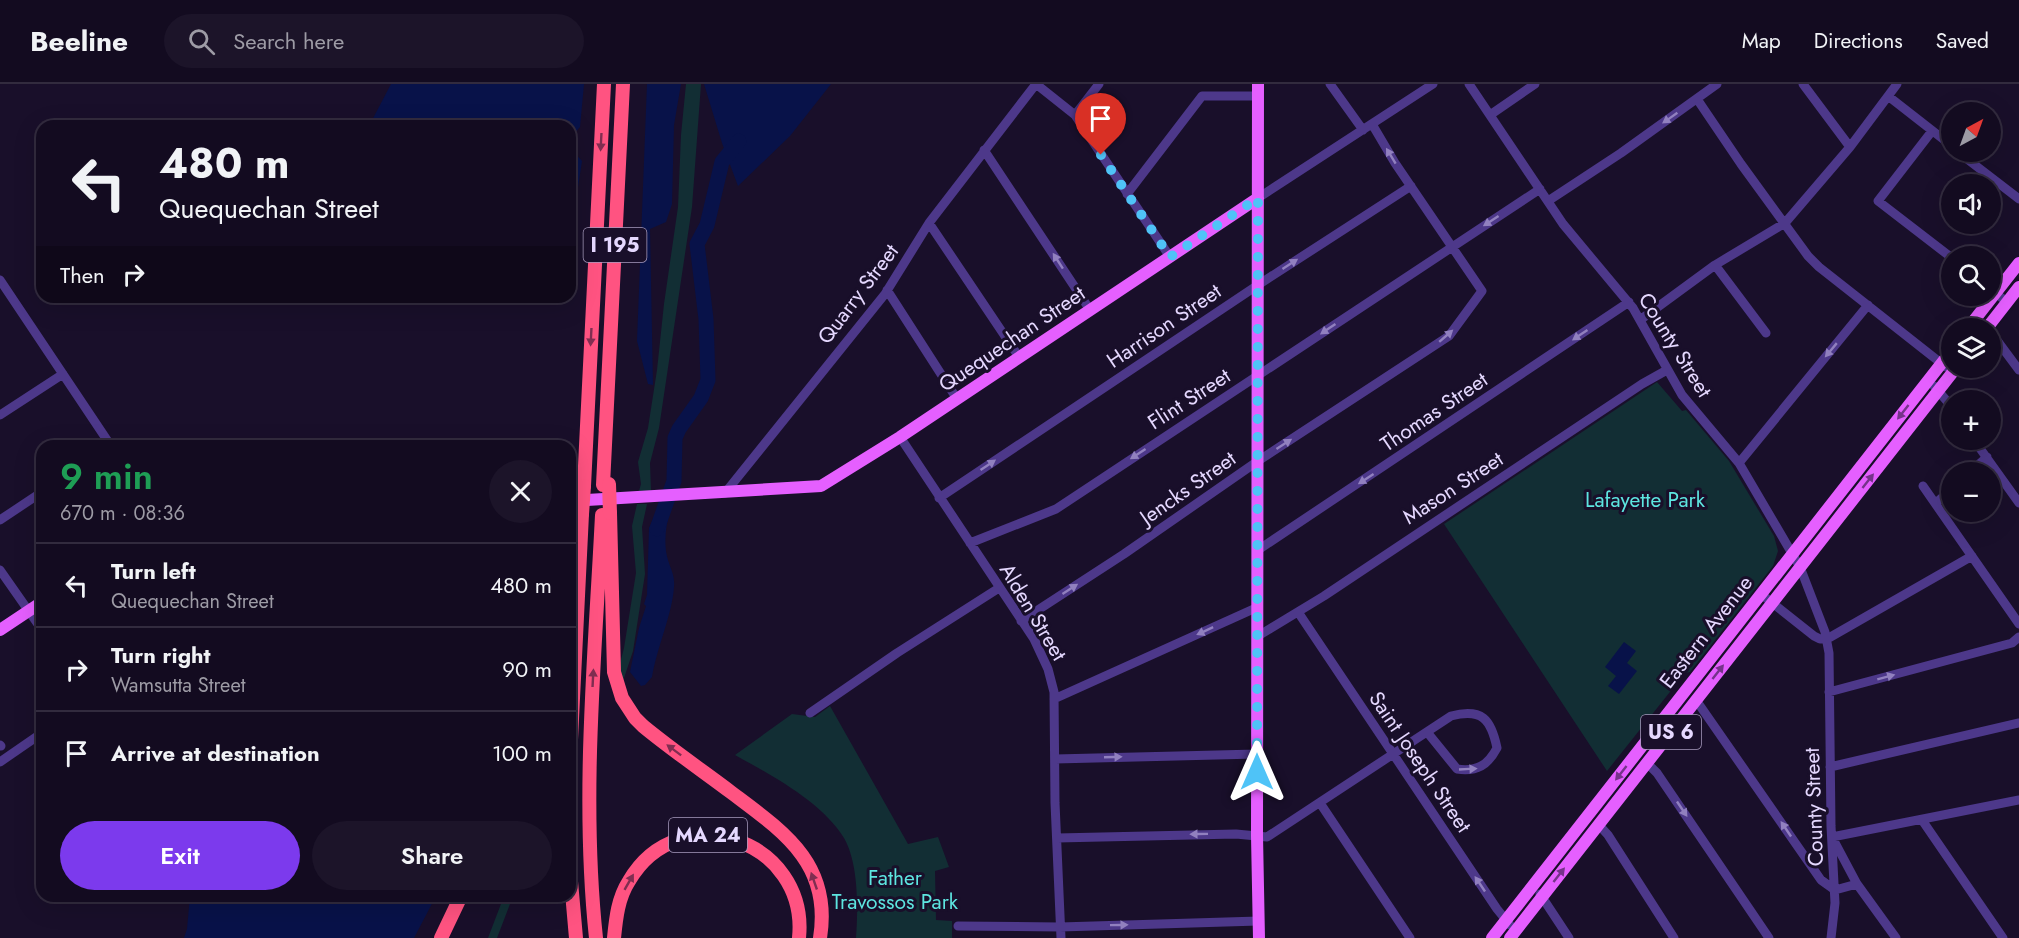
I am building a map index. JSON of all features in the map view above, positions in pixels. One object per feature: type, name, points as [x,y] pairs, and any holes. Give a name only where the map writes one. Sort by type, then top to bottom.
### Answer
[{"type":"highway","name":"I 195","points":[[576,634],[604,84]]},
{"type":"highway","name":"I 195","points":[[596,938],[589,852],[589,766],[606,513],[607,406],[623,84]]},
{"type":"highway","points":[[606,513],[615,677],[622,698],[643,726],[768,820],[793,842],[809,866],[816,885],[821,914],[820,938]]},
{"type":"highway","points":[[576,601],[578,592]]},
{"type":"highway","name":"MA 24","points":[[614,938],[623,893],[637,869],[668,844],[692,837],[711,835],[748,844],[763,853],[777,866],[787,879],[796,902],[800,920],[799,938]]},
{"type":"highway","points":[[441,938],[459,902]]},
{"type":"highway","points":[[573,902],[576,938]]},
{"type":"main road","points":[[1258,90],[1257,836],[1259,938]]},
{"type":"main road","name":"Quequechan Street","points":[[576,501],[821,486],[900,437],[1258,198]]},
{"type":"main road","points":[[2001,282],[2019,263]]},
{"type":"main road","points":[[1996,318],[2019,287]]},
{"type":"main road","points":[[1976,318],[1984,306]]},
{"type":"main road","name":"Eastern Avenue","points":[[1492,938],[1941,363]]},
{"type":"main road","name":"Eastern Avenue","points":[[1513,934],[1949,378]]},
{"type":"main road","points":[[0,630],[36,606]]},
{"type":"street","points":[[1036,84],[1075,116],[1170,257]]},
{"type":"street","name":"Quarry Street","points":[[725,493],[887,290],[929,223],[1036,84]]},
{"type":"street","points":[[1075,116],[1099,84]]},
{"type":"street","points":[[1330,84],[1363,130]]},
{"type":"street","name":"Quequechan Street","points":[[1258,198],[1372,124],[1422,87],[1433,84]]},
{"type":"street","name":"County Street","points":[[1469,84],[1573,237],[1629,302],[1686,401],[1738,463],[1800,567],[1827,639],[1830,662],[1830,767],[1835,890],[1831,938]]},
{"type":"street","points":[[1490,115],[1535,84]]},
{"type":"street","points":[[1548,201],[1717,84]]},
{"type":"street","points":[[1803,84],[1850,147]]},
{"type":"street","points":[[1640,320],[1715,265],[1785,224],[1850,147],[1898,84]]},
{"type":"street","points":[[1127,194],[1202,96],[1258,90]]},
{"type":"street","points":[[1888,96],[1941,138]]},
{"type":"street","points":[[1697,99],[1808,256],[1941,363]]},
{"type":"street","points":[[1372,124],[1451,247]]},
{"type":"street","points":[[1932,131],[1878,201],[1941,250]]},
{"type":"street","points":[[984,150],[1090,310]]},
{"type":"street","points":[[1971,162],[2019,199]]},
{"type":"street","name":"Harrison Street","points":[[939,498],[1411,186]]},
{"type":"street","name":"Flint Street","points":[[970,543],[1056,509],[1540,189]]},
{"type":"street","points":[[929,223],[1019,357]]},
{"type":"street","name":"Jencks Street","points":[[1021,621],[1124,554],[1258,461],[1449,336],[1482,291],[1451,247]]},
{"type":"street","points":[[1715,265],[1766,333]]},
{"type":"street","points":[[0,280],[107,440]]},
{"type":"street","points":[[887,290],[957,399]]},
{"type":"street","points":[[2001,297],[2007,302]]},
{"type":"street","name":"Thomas Street","points":[[1258,550],[1629,302]]},
{"type":"street","points":[[1738,463],[1868,305]]},
{"type":"street","points":[[2001,346],[2019,370]]},
{"type":"street","name":"Mason Street","points":[[1258,636],[1298,612],[1642,384],[1668,370]]},
{"type":"street","points":[[0,415],[63,374]]},
{"type":"street","points":[[1928,381],[1941,393]]},
{"type":"street","name":"Alden Street","points":[[900,437],[1021,621],[1046,663],[1052,680],[1061,938]]},
{"type":"street","points":[[1981,450],[2019,503]]},
{"type":"street","points":[[1982,462],[1987,458]]},
{"type":"street","points":[[1923,486],[2019,624]]},
{"type":"street","points":[[0,520],[36,496]]},
{"type":"street","points":[[1936,503],[1941,499]]},
{"type":"street","points":[[1761,594],[1817,638],[1827,639],[1972,556]]},
{"type":"street","points":[[0,570],[36,622]]},
{"type":"street","points":[[810,713],[897,653],[999,588]]},
{"type":"street","points":[[1054,699],[1258,607]]},
{"type":"street","name":"Saint Joseph Street","points":[[1298,612],[1506,920],[1513,934]]},
{"type":"street","points":[[1829,692],[2012,643],[2019,637]]},
{"type":"street","points":[[1696,700],[1819,877],[1827,886],[1835,890],[1857,884]]},
{"type":"street","points":[[1057,838],[1236,834],[1267,837],[1451,716],[1466,712],[1476,712],[1483,717],[1494,731],[1497,748],[1491,760],[1481,768],[1468,771],[1457,769],[1427,732]]},
{"type":"street","points":[[1830,767],[2019,723]]},
{"type":"street","points":[[0,762],[36,737]]},
{"type":"street","points":[[1054,759],[1257,754]]},
{"type":"street","points":[[1647,763],[1657,773],[1768,938]]},
{"type":"street","points":[[1896,938],[1857,884],[1832,837],[2019,800]]},
{"type":"street","points":[[1320,803],[1410,938]]},
{"type":"street","points":[[1922,820],[2003,938]]},
{"type":"street","points":[[1599,825],[1608,835],[1674,938]]},
{"type":"street","points":[[1534,885],[1569,938]]},
{"type":"street","points":[[958,926],[1060,927],[1258,921]]},
{"type":"green space","points":[[686,84],[701,84],[692,207],[659,428],[650,463],[651,491],[639,491],[641,484],[638,462],[648,428],[678,207]]},
{"type":"green space","name":"Lafayette Park","points":[[1657,382],[1682,411],[1686,410],[1729,461],[1774,536],[1778,551],[1773,566],[1690,672],[1685,673],[1607,771],[1444,524]]},
{"type":"green space","points":[[637,504],[647,504],[642,527],[645,574],[633,651],[620,690],[617,675],[624,648],[636,573],[632,526]]},
{"type":"green space","name":"Father Travossos Park","points":[[830,706],[908,844],[938,837],[949,867],[935,871],[936,920],[952,921],[952,938],[856,938],[855,874],[844,838],[823,813],[809,801],[735,755],[792,714],[815,717]]},
{"type":"green space","points":[[502,902],[511,902],[497,938],[488,938]]},
{"type":"shaded area","points":[[391,84],[584,84],[580,127],[576,132],[576,120],[372,120]]},
{"type":"shaded area","points":[[647,84],[681,84],[674,125],[672,204],[666,222],[650,229],[653,385],[648,384],[637,341]]},
{"type":"shaded area","points":[[704,84],[831,84],[790,136],[738,186]]},
{"type":"shaded area","points":[[576,154],[582,161],[576,200]]},
{"type":"shaded area","points":[[658,508],[670,510],[665,541],[674,587],[652,677],[641,686],[630,672],[646,606],[644,604],[647,595],[649,528]]},
{"type":"shaded area","points":[[1624,642],[1636,651],[1627,663],[1637,671],[1619,694],[1608,686],[1616,676],[1605,667]]},
{"type":"shaded area","points":[[189,902],[433,902],[414,938],[184,938]]},
{"type":"waterway","points":[[657,529],[674,481],[675,438],[701,398],[708,380],[706,319],[697,244],[707,225],[722,162],[739,141]]},
{"type":"route","points":[[1101,155],[1170,257],[1258,198],[1257,772]]}]
